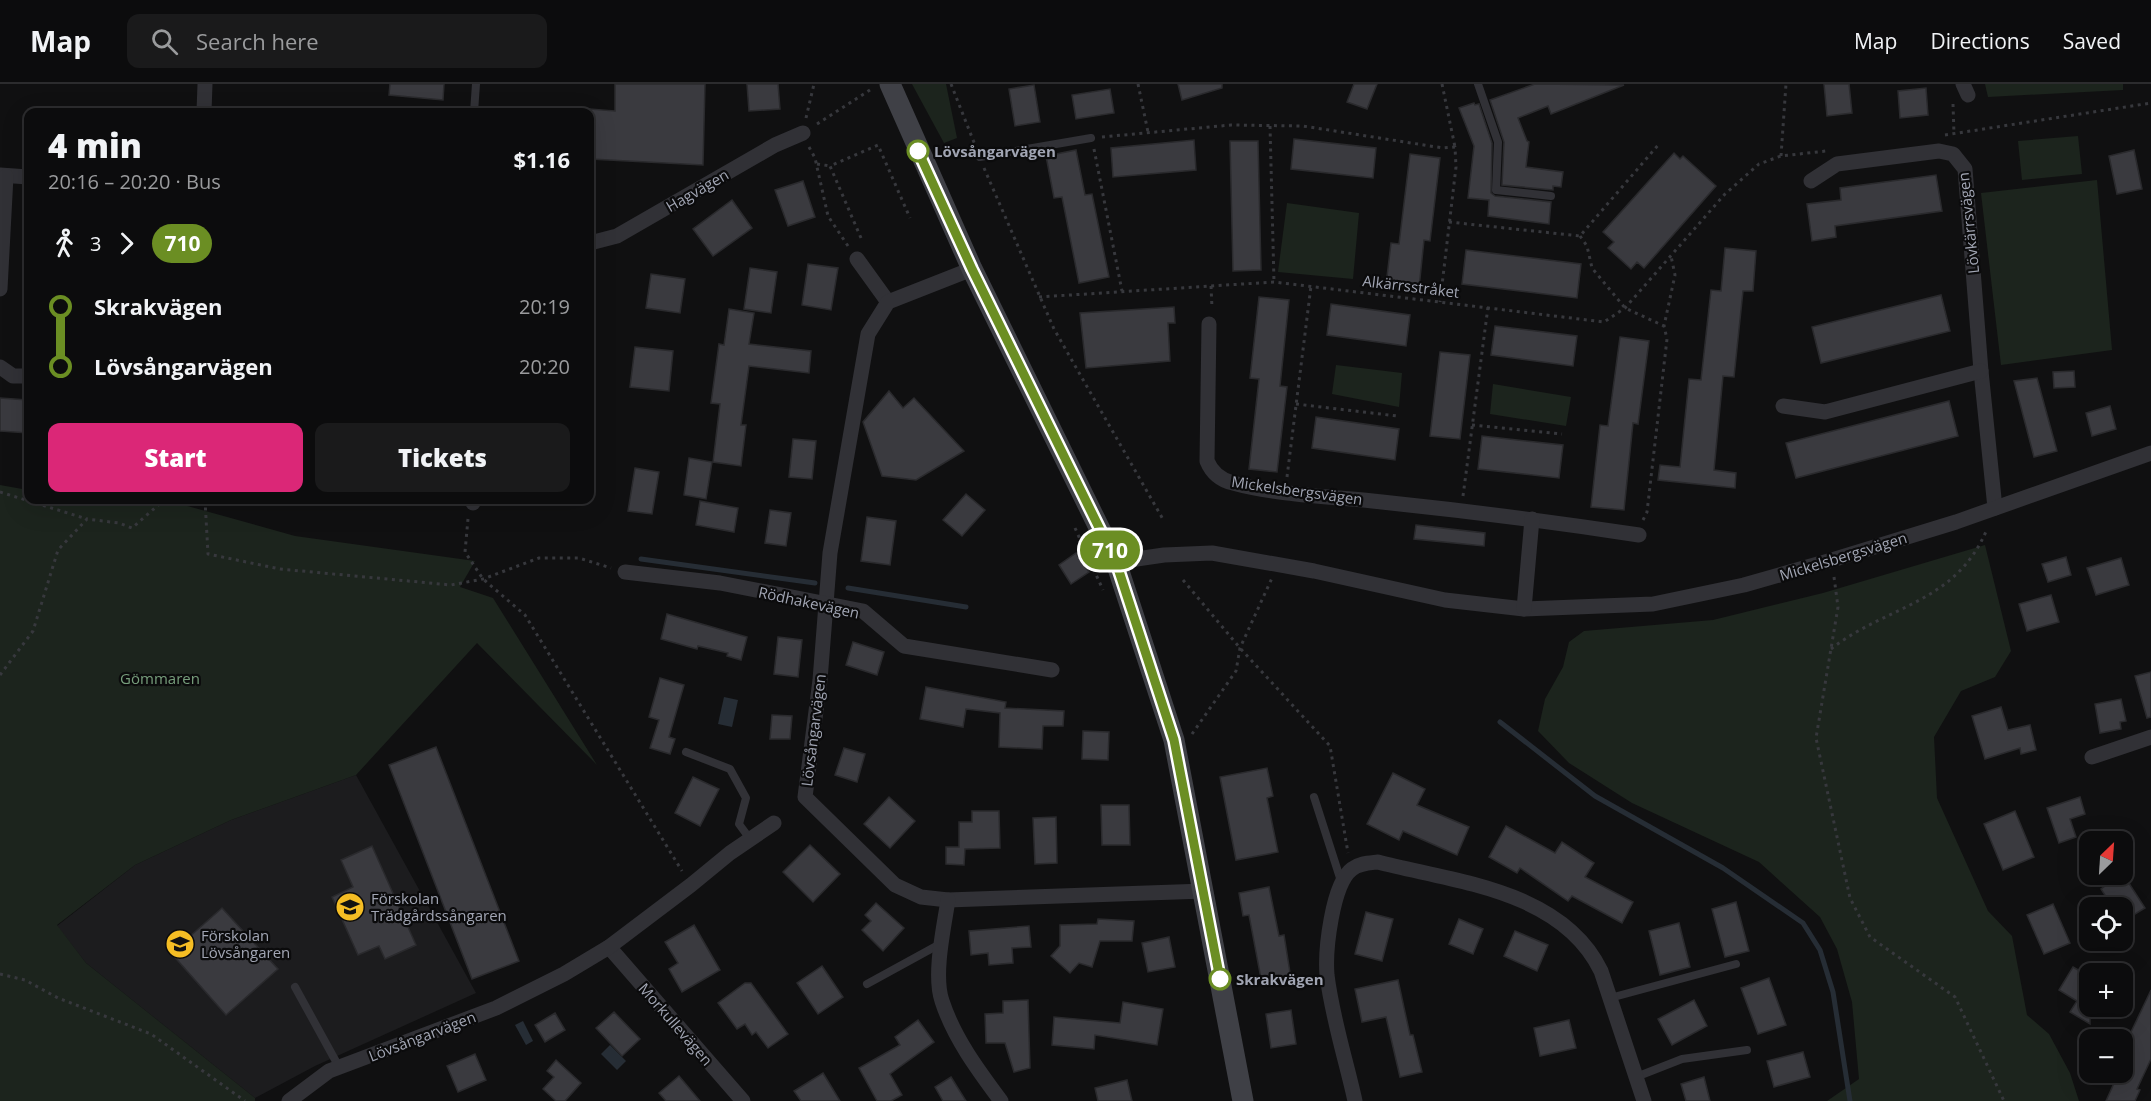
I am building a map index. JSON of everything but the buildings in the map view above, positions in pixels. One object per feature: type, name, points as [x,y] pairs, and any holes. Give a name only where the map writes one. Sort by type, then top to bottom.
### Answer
[{"type":"street","points":[[204,108],[205,84]]},
{"type":"street","points":[[880,87],[1116,562],[1174,740],[1205,891],[1243,1101]]},
{"type":"street","name":"Hagvägen","points":[[594,242],[617,236],[775,145],[802,133]]},
{"type":"street","name":"Lövkärrsvägen","points":[[1811,181],[1837,164],[1939,151],[1953,154],[1965,169],[1981,371],[1995,508]]},
{"type":"street","points":[[0,289],[3,176],[24,177]]},
{"type":"street","points":[[857,260],[888,302],[972,269]]},
{"type":"street","name":"Lövsångarvägen","points":[[888,302],[868,334],[830,553],[805,797],[895,885],[921,897],[948,900]]},
{"type":"street","name":"Mickelsbergsvägen","points":[[1209,324],[1208,461],[1212,472],[1233,483],[1285,491],[1464,510],[1639,535]]},
{"type":"street","points":[[0,366],[13,376],[24,376]]},
{"type":"street","points":[[1784,406],[1825,412],[1981,371]]},
{"type":"street","name":"Mickelsbergsvägen","points":[[1116,562],[1164,555],[1212,553],[1281,565],[1446,600],[1524,609],[1653,603],[1744,585],[1832,560],[1995,508],[2151,453]]},
{"type":"street","points":[[1524,609],[1532,519]]},
{"type":"street","name":"Rödhakevägen","points":[[626,572],[720,583],[863,611],[904,646],[1052,670]]},
{"type":"street","points":[[2092,757],[2151,737]]},
{"type":"street","name":"Lövsångarvägen","points":[[289,1101],[329,1071],[496,1008],[609,947],[774,823]]},
{"type":"street","points":[[1355,1101],[1327,973],[1330,935],[1346,875],[1362,864],[1378,862],[1513,896],[1540,908],[1574,934],[1593,954],[1644,1101]]},
{"type":"street","points":[[1001,1101],[967,1055],[941,999],[941,943],[948,900],[1205,891]]},
{"type":"street","name":"Morkullevägen","points":[[609,947],[743,1101]]},
{"type":"lane","points":[[474,108],[476,84]]},
{"type":"lane","points":[[1478,84],[1498,142],[1496,190],[1551,196]]},
{"type":"lane","points":[[980,157],[1091,138]]},
{"type":"lane","points":[[686,752],[730,769],[746,798],[739,824],[750,839]]},
{"type":"lane","points":[[1314,797],[1346,875]]},
{"type":"lane","points":[[867,984],[941,943]]},
{"type":"lane","points":[[1610,998],[1736,964]]},
{"type":"lane","points":[[295,987],[339,1067]]},
{"type":"lane","points":[[1636,1077],[1682,1059],[1747,1050]]},
{"type":"path","points":[[814,84],[802,133],[816,164],[828,216],[857,260]]},
{"type":"path","points":[[951,84],[1054,329],[1164,521]]},
{"type":"path","points":[[1138,84],[1148,132]]},
{"type":"path","points":[[1440,302],[1456,167],[1455,147],[1442,84]]},
{"type":"path","points":[[1781,156],[1786,84]]},
{"type":"path","points":[[802,133],[880,87]]},
{"type":"path","points":[[1953,154],[1953,99],[1966,90]]},
{"type":"path","points":[[1122,291],[1091,138],[1231,125],[1303,126],[1443,148],[1455,147]]},
{"type":"path","points":[[1270,126],[1274,282]]},
{"type":"path","points":[[1580,236],[1659,144]]},
{"type":"path","points":[[816,164],[830,166],[878,145],[910,218]]},
{"type":"path","points":[[830,166],[861,238]]},
{"type":"path","name":"Alkärrsstråket","points":[[1039,297],[1274,282],[1604,322],[1625,308],[1725,194]]},
{"type":"path","points":[[1449,222],[1580,236],[1587,246],[1592,268],[1625,308],[1664,326]]},
{"type":"path","points":[[1639,535],[1647,512],[1667,339],[1664,326],[1675,275],[1671,256]]},
{"type":"path","points":[[1209,324],[1212,313],[1211,286]]},
{"type":"path","points":[[1285,491],[1311,286]]},
{"type":"path","points":[[1464,510],[1472,425],[1488,307]]},
{"type":"path","points":[[1296,404],[1397,416]]},
{"type":"path","points":[[1472,425],[1562,434]]},
{"type":"path","points":[[0,492],[24,499]]},
{"type":"path","points":[[39,504],[87,519],[119,523],[132,528],[159,504]]},
{"type":"path","points":[[205,504],[208,554],[280,569],[451,585],[483,579],[539,558],[579,558],[626,572]]},
{"type":"path","points":[[472,504],[469,509],[465,552],[483,579],[525,615],[691,885]]},
{"type":"path","points":[[1831,649],[1850,634],[1904,610],[1944,587],[1968,565],[1995,508]]},
{"type":"path","points":[[0,675],[33,631],[57,550],[87,519]]},
{"type":"path","points":[[1072,522],[1104,592]]},
{"type":"path","points":[[1832,560],[1838,607],[1815,738],[1850,898],[1870,937],[1955,997],[2004,1101]]},
{"type":"path","points":[[1191,734],[1236,671],[1240,648],[1272,578],[1281,565]]},
{"type":"path","points":[[1183,580],[1240,648],[1329,746],[1346,875]]},
{"type":"path","points":[[0,974],[25,980],[58,998],[151,1034],[245,1101]]},
{"type":"shaded area","points":[[724,697],[738,700],[732,727],[718,724]]},
{"type":"shaded area","points":[[356,775],[476,993],[315,1066],[255,1098],[86,963],[57,926],[135,865],[231,820]]},
{"type":"shaded area","points":[[523,1021],[533,1041],[526,1045],[515,1025]]},
{"type":"shaded area","points":[[610,1045],[626,1061],[617,1070],[601,1054]]},
{"type":"green space","points":[[912,84],[946,84],[957,138],[944,143]]},
{"type":"green space","points":[[1985,84],[2123,84],[2123,90],[1988,97]]},
{"type":"green space","points":[[2078,136],[2082,174],[2022,180],[2018,141]]},
{"type":"green space","points":[[2097,180],[2112,350],[2001,365],[1981,193]]},
{"type":"green space","points":[[1287,203],[1359,213],[1353,279],[1278,272]]},
{"type":"green space","points":[[1336,365],[1402,373],[1399,407],[1332,394]]},
{"type":"green space","points":[[1493,384],[1571,397],[1566,426],[1490,414]]},
{"type":"green space","name":"Gömmaren","points":[[0,485],[24,489],[24,504],[180,504],[295,536],[475,561],[460,587],[493,598],[597,765],[477,643],[356,775],[231,820],[135,865],[57,925],[86,963],[255,1098],[255,1101],[0,1101]]},
{"type":"green space","points":[[1985,545],[2011,651],[1995,677],[1961,691],[1934,737],[1937,798],[1988,911],[2012,936],[2027,1015],[2049,1034],[2070,1073],[2079,1101],[1827,1101],[1859,1079],[1852,1002],[1837,949],[1820,917],[1759,862],[1632,803],[1569,763],[1538,731],[1545,699],[1563,667],[1569,642],[1584,631],[1713,620],[1823,593]]},
{"type":"waterway","points":[[641,559],[815,583]]},
{"type":"waterway","points":[[848,588],[966,607]]},
{"type":"waterway","points":[[1500,722],[1595,796],[1723,868],[1803,923],[1820,950],[1833,992],[1850,1101]]},
{"type":"bus line","name":"710","points":[[918,151],[972,269],[1116,562],[1174,740],[1205,891],[1220,979]]},
{"type":"place","name":"Lövsångarvägen","points":[[918,151]]},
{"type":"place","name":"Förskolan Trädgårdssångaren","points":[[350,907]]},
{"type":"place","name":"Förskolan Lövsångaren","points":[[180,944]]},
{"type":"place","name":"Skrakvägen","points":[[1220,979]]}]
